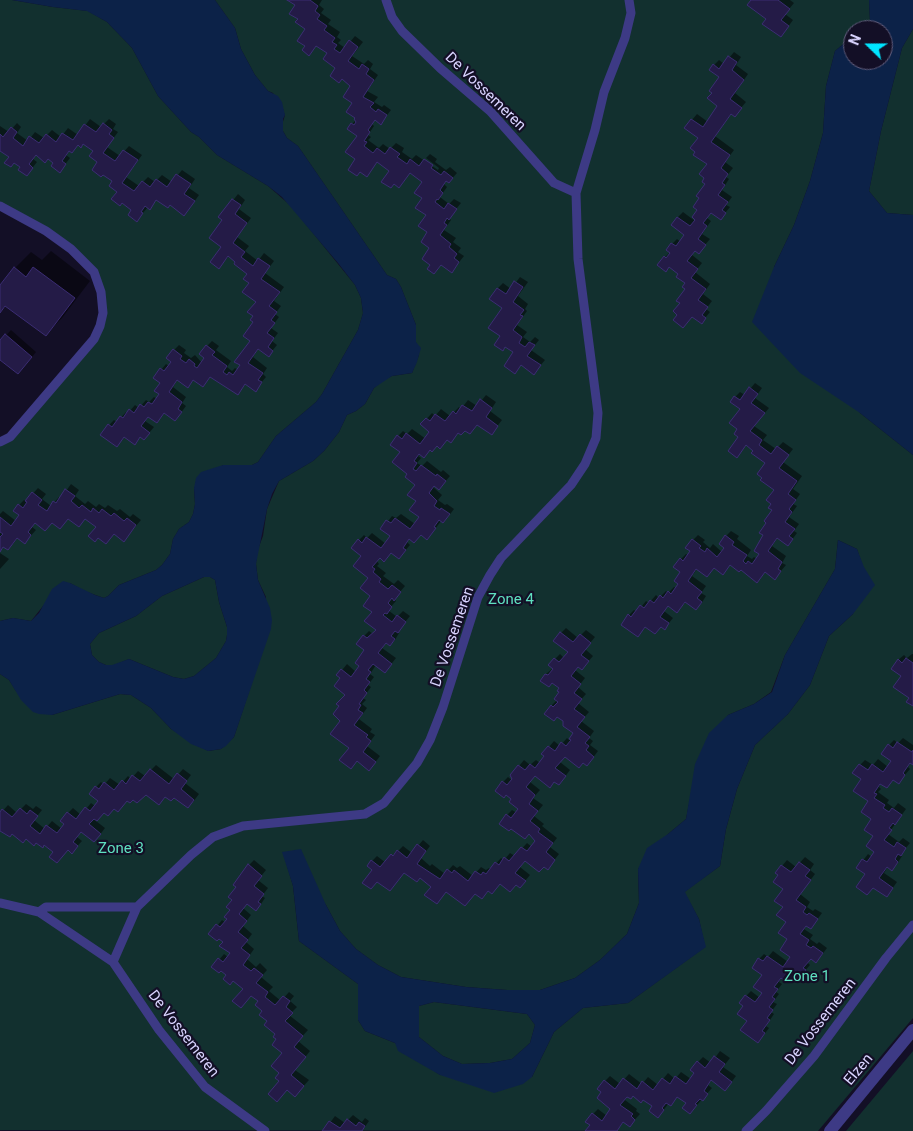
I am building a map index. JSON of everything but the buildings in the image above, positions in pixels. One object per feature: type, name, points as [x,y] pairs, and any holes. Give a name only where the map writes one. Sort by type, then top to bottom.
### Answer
[{"type":"street","name":"Elzen","points":[[830,1131],[913,1030]]},
{"type":"lane","name":"De Vossemeren","points":[[386,0],[392,17],[402,31],[440,68],[490,111],[554,183],[576,193]]},
{"type":"lane","name":"De Vossemeren","points":[[113,962],[136,907],[191,854],[213,837],[243,826],[365,814],[384,803],[419,760],[444,708],[478,597],[490,575],[501,558],[571,485],[585,464],[596,438],[598,413],[578,259],[576,193],[604,92],[625,38],[631,13],[629,0]]},
{"type":"lane","points":[[0,206],[46,231],[83,260],[94,272],[101,292],[103,313],[94,339],[10,437],[0,442]]},
{"type":"lane","name":"De Vossemeren","points":[[0,903],[39,912],[113,962],[158,1030],[205,1087],[265,1131]]},
{"type":"lane","name":"De Vossemeren","points":[[39,912],[46,907],[136,907]]},
{"type":"lane","name":"De Vossemeren","points":[[746,1131],[814,1056],[886,958],[913,925]]},
{"type":"green space","points":[[0,0],[88,11],[107,22],[132,48],[158,96],[191,132],[199,137],[217,155],[268,186],[291,206],[355,285],[361,298],[363,313],[358,330],[316,402],[276,436],[258,462],[252,465],[223,465],[194,488],[195,504],[193,514],[189,522],[179,529],[173,539],[170,554],[162,565],[156,570],[119,585],[104,598],[84,591],[70,583],[43,606],[31,621],[13,618],[0,621],[0,442],[94,339],[103,313],[94,272],[71,249],[0,206]]},
{"type":"green space","name":"Zone 4","points":[[215,0],[869,0],[870,20],[843,20],[843,44],[835,51],[826,86],[823,133],[810,181],[794,225],[774,267],[860,413],[913,455],[913,1018],[818,1131],[0,1130],[0,674],[9,680],[16,691],[52,715],[120,694],[131,695],[151,708],[171,729],[208,751],[221,749],[234,737],[261,655],[266,597],[258,580],[257,552],[263,536],[267,509],[279,481],[313,461],[324,451],[339,432],[347,415],[365,404],[374,388],[383,380],[392,376],[412,373],[419,355],[416,342],[416,325],[401,287],[396,279],[387,275],[298,146],[287,138],[282,125],[285,115],[273,93],[268,91],[255,75],[241,49],[235,28]],"holes":[[[838,540],[857,549],[863,567],[853,614],[829,636],[810,685],[788,714],[755,745],[737,789],[726,829],[720,866],[684,892],[699,919],[705,947],[628,1003],[583,1008],[554,1032],[532,1077],[440,1075],[395,1043],[365,1031],[358,1020],[358,984],[299,941],[293,886],[283,852],[326,905],[340,931],[356,949],[378,965],[401,977],[466,987],[507,990],[540,990],[575,978],[600,960],[627,934],[639,903],[638,869],[668,834],[686,819],[691,794],[728,715],[754,704],[771,692],[785,655],[835,569]]]},
{"type":"green space","points":[[913,29],[913,215],[887,213],[869,191],[881,131],[902,48]]},
{"type":"green space","points":[[204,577],[210,577],[215,580],[219,602],[227,627],[227,635],[226,641],[216,658],[194,676],[184,679],[173,677],[129,659],[112,666],[106,665],[99,662],[92,655],[90,644],[99,633],[136,616],[162,596]]},
{"type":"green space","points":[[434,1002],[527,1014],[535,1025],[530,1043],[512,1059],[490,1063],[462,1064],[443,1056],[419,1037],[419,1006]]},
{"type":"green space","points":[[913,1051],[913,1131],[846,1131]]},
{"type":"water","points":[[12,0],[215,0],[235,28],[241,49],[255,75],[268,91],[278,96],[282,102],[285,115],[283,131],[287,138],[298,146],[387,275],[396,279],[416,325],[416,342],[421,348],[412,373],[392,376],[374,388],[365,404],[347,415],[339,432],[324,451],[313,461],[279,481],[272,494],[267,509],[256,564],[258,580],[270,608],[271,629],[234,737],[221,749],[208,751],[191,744],[171,729],[151,708],[131,695],[120,694],[52,715],[33,712],[21,700],[9,680],[0,674],[0,621],[13,618],[31,621],[39,613],[52,589],[63,581],[104,598],[119,585],[156,570],[162,565],[170,554],[173,539],[179,529],[189,522],[193,514],[195,504],[194,488],[196,478],[201,472],[223,465],[252,465],[258,462],[276,436],[316,402],[322,394],[358,330],[363,313],[361,298],[355,285],[338,263],[282,197],[268,186],[217,155],[199,137],[191,132],[158,96],[132,48],[107,22],[87,11]],"holes":[[[204,577],[210,577],[215,580],[219,602],[227,627],[227,635],[226,641],[216,658],[194,676],[184,679],[173,677],[129,659],[112,665],[106,665],[99,662],[92,655],[90,644],[99,633],[136,616],[162,596]]]},
{"type":"water","points":[[869,0],[913,0],[913,29],[902,48],[881,131],[869,191],[887,213],[913,215],[913,455],[860,413],[800,373],[752,322],[774,267],[794,225],[810,181],[823,133],[826,86],[835,51],[843,44],[843,70],[893,70],[893,20],[870,20]]},
{"type":"water","points":[[838,540],[857,549],[864,567],[875,585],[853,614],[829,636],[810,685],[788,714],[755,745],[737,789],[726,829],[720,866],[685,892],[699,919],[706,947],[628,1003],[583,1008],[554,1032],[532,1077],[523,1084],[494,1093],[440,1075],[398,1051],[395,1043],[365,1031],[358,1020],[358,984],[299,941],[293,886],[282,852],[301,849],[340,931],[356,949],[378,965],[401,977],[466,987],[507,990],[540,990],[575,978],[600,960],[627,934],[639,903],[638,869],[647,848],[686,819],[695,764],[709,733],[728,715],[754,704],[772,692],[785,655],[835,569]],"holes":[[[434,1002],[527,1014],[535,1025],[530,1043],[512,1059],[490,1063],[462,1064],[443,1056],[419,1037],[419,1006]]]},
{"type":"park label","name":"Zone 3","points":[[121,849]]},
{"type":"park label","name":"Zone 1","points":[[807,977]]}]
